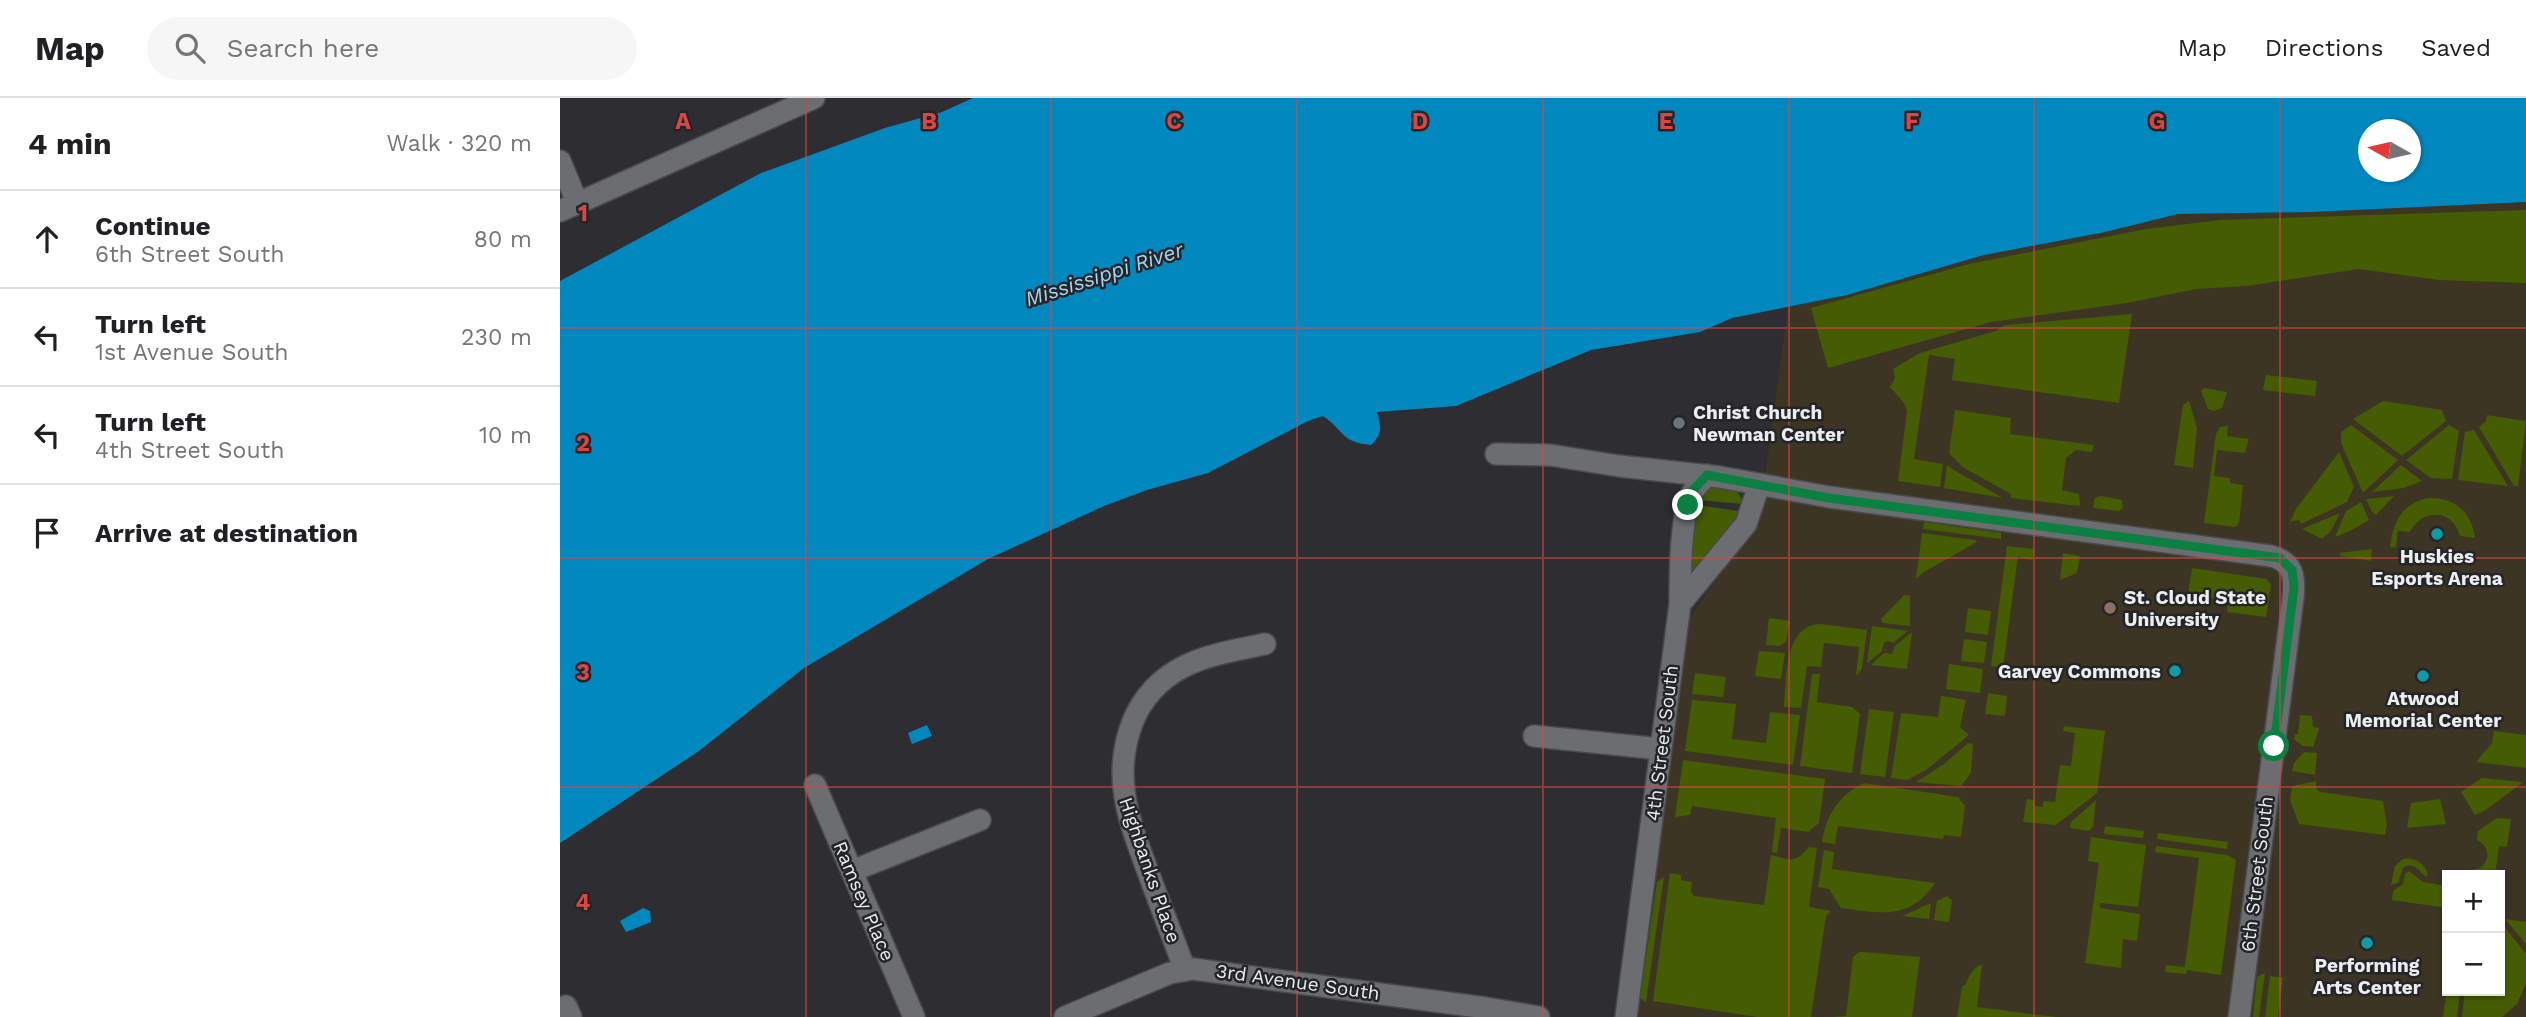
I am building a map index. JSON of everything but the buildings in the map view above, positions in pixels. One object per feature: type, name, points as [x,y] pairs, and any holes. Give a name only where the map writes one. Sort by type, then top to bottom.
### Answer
[{"type":"street","points":[[560,160],[569,206],[814,98]]},
{"type":"street","points":[[1496,454],[1550,455],[1619,466],[1707,475],[1759,485],[1746,524],[1680,604]]},
{"type":"street","name":"4th Street South","points":[[1626,1017],[1680,604],[1688,505],[1693,490],[1707,475]]},
{"type":"street","name":"6th Street South","points":[[1759,485],[1829,498],[2271,556],[2290,565],[2294,574],[2293,598],[2239,1017]]},
{"type":"street","name":"Highbanks Place","points":[[1185,970],[1132,827],[1122,782],[1124,748],[1146,696],[1170,676],[1194,662],[1265,645]]},
{"type":"street","points":[[1534,736],[1661,749]]},
{"type":"street","name":"Ramsey Place","points":[[815,785],[914,1017]]},
{"type":"street","points":[[852,871],[980,820]]},
{"type":"street","name":"3rd Avenue South","points":[[1065,1017],[1170,973],[1185,970],[1247,975],[1539,1017]]},
{"type":"shaded area","name":"St. Cloud State University","points":[[2526,202],[2526,1017],[1636,1017],[1690,618],[1760,513],[1788,307],[1847,295],[1984,255],[2105,232],[2178,214],[2312,212]]},
{"type":"green space","points":[[2526,210],[2526,283],[2439,280],[2359,269],[2247,286],[2196,289],[2127,303],[1991,322],[1828,368],[1811,308],[1969,264],[2146,229],[2220,220]]},
{"type":"green space","points":[[2132,314],[2119,403],[1952,380],[1955,359],[1929,355],[1914,459],[1943,464],[1940,487],[1898,481],[1907,411],[1904,403],[1890,387],[1895,378],[1893,369],[1920,353],[1996,331],[2005,325]]},
{"type":"green space","points":[[2266,375],[2317,381],[2315,396],[2263,390]]},
{"type":"green space","points":[[2204,388],[2227,392],[2222,408],[2213,411],[2208,409],[2201,391]]},
{"type":"green space","points":[[2189,401],[2197,428],[2193,468],[2174,465],[2183,405]]},
{"type":"green space","points":[[2383,401],[2442,410],[2446,421],[2402,456],[2353,419]]},
{"type":"green space","points":[[1955,410],[2011,418],[2010,434],[2094,445],[2092,452],[2076,450],[2066,458],[2062,490],[2079,494],[2080,506],[2011,498],[2011,494],[1964,468],[1949,453]]},
{"type":"green space","points":[[2487,415],[2526,421],[2518,486],[2514,486],[2479,427],[2486,421]]},
{"type":"green space","points":[[2351,425],[2398,460],[2363,493],[2341,443],[2341,432]]},
{"type":"green space","points":[[2449,425],[2459,431],[2452,479],[2431,478],[2406,460]]},
{"type":"green space","points":[[2228,426],[2227,436],[2249,439],[2245,453],[2217,450],[2214,476],[2230,478],[2230,483],[2243,485],[2239,523],[2235,527],[2204,523],[2216,434],[2220,427]]},
{"type":"green space","points":[[2474,430],[2508,486],[2458,480],[2465,432]]},
{"type":"green space","points":[[2339,452],[2354,487],[2347,502],[2301,524],[2299,520],[2292,521],[2288,527],[2296,509]]},
{"type":"green space","points":[[1947,465],[1954,470],[2003,498],[1944,488]]},
{"type":"green space","points":[[2401,465],[2422,481],[2404,488],[2372,492]]},
{"type":"green space","points":[[1707,485],[1734,489],[1743,504],[1698,500]]},
{"type":"green space","points":[[2101,496],[2122,500],[2123,508],[2119,511],[2093,508],[2095,498]]},
{"type":"green space","points":[[2394,496],[2376,515],[2366,499]]},
{"type":"green space","points":[[2429,498],[2447,500],[2461,508],[2470,521],[2475,538],[2460,536],[2451,521],[2437,515],[2422,519],[2410,532],[2398,531],[2396,548],[2390,547],[2400,515],[2412,504]]},
{"type":"green space","points":[[2361,502],[2369,520],[2335,537],[2346,511]]},
{"type":"green space","points":[[1698,505],[1744,512],[1688,581],[1692,512]]},
{"type":"green space","points":[[2340,513],[2331,531],[2322,539],[2302,529]]},
{"type":"green space","points":[[1924,522],[2001,533],[2001,539],[1923,529]]},
{"type":"green space","points":[[1922,533],[1975,540],[1977,542],[1916,579]]},
{"type":"green space","points":[[2007,546],[2034,549],[2033,559],[2018,556],[2003,668],[1991,666]]},
{"type":"green space","points":[[2372,549],[2371,561],[2341,556],[2339,553]]},
{"type":"green space","points":[[2063,553],[2080,556],[2077,573],[2060,580]]},
{"type":"green space","points":[[2192,568],[2267,579],[2271,585],[2266,617],[2227,612],[2228,600],[2188,594]]},
{"type":"green space","points":[[1904,595],[1910,596],[1910,626],[1883,623],[1881,619]]},
{"type":"green space","points":[[1968,608],[1991,611],[1988,635],[1965,632]]},
{"type":"green space","points":[[1769,618],[1790,621],[1786,642],[1780,646],[1766,645]]},
{"type":"green space","points":[[1821,624],[1867,630],[1862,669],[1856,676],[1859,647],[1824,643],[1821,667],[1807,666],[1801,708],[1784,707],[1787,669],[1793,643],[1800,633]]},
{"type":"green space","points":[[1872,626],[1908,631],[1893,643],[1884,643],[1882,651],[1867,663]]},
{"type":"green space","points":[[1912,632],[1907,669],[1871,665],[1884,653],[1892,654],[1895,646]]},
{"type":"green space","points":[[1964,639],[1987,642],[1984,663],[1961,661]]},
{"type":"green space","points":[[1759,651],[1785,653],[1781,679],[1755,676]]},
{"type":"green space","points":[[1949,664],[1983,669],[1980,693],[1946,689]]},
{"type":"green space","points":[[1695,673],[1726,677],[1723,697],[1692,694]]},
{"type":"green space","points":[[1812,674],[1820,674],[1817,702],[1852,707],[1860,714],[1852,773],[1800,766]]},
{"type":"green space","points":[[1988,693],[2007,696],[2005,716],[1985,714]]},
{"type":"green space","points":[[1941,696],[1966,700],[1960,727],[1969,735],[1926,770],[1907,780],[1891,778],[1901,713],[1938,717]]},
{"type":"green space","points":[[1692,700],[1736,704],[1732,739],[1766,743],[1770,712],[1800,715],[1793,765],[1685,751]]},
{"type":"green space","points":[[1869,709],[1894,712],[1885,777],[1860,774]]},
{"type":"green space","points":[[2300,715],[2312,716],[2313,727],[2319,728],[2313,747],[2303,746],[2294,739],[2295,734],[2298,734]]},
{"type":"green space","points":[[2064,726],[2105,731],[2097,793],[2056,825],[2023,822],[2027,799],[2035,800],[2035,806],[2043,807],[2043,801],[2055,802],[2060,765],[2071,766],[2075,733],[2063,731]]},
{"type":"green space","points":[[2494,731],[2526,735],[2526,768],[2476,762],[2492,743]]},
{"type":"green space","points":[[1968,743],[1973,744],[1971,773],[1961,786],[1916,782],[1944,764]]},
{"type":"green space","points":[[2304,752],[2317,753],[2315,775],[2292,771],[2294,763]]},
{"type":"green space","points":[[1683,760],[1825,779],[1819,823],[1808,832],[1781,828],[1777,853],[1772,852],[1776,818],[1692,806],[1690,815],[1675,817]]},
{"type":"green space","points":[[2482,778],[2523,782],[2486,810],[2475,815],[2461,792]]},
{"type":"green space","points":[[2316,781],[2317,790],[2321,792],[2383,801],[2387,825],[2385,835],[2299,824],[2290,800],[2292,786]]},
{"type":"green space","points":[[1864,783],[1958,797],[1965,806],[1961,837],[1944,835],[1943,839],[1838,826],[1835,844],[1822,842],[1835,807],[1847,793]]},
{"type":"green space","points":[[2440,799],[2446,824],[2407,828],[2411,803]]},
{"type":"green space","points":[[2096,800],[2093,827],[2089,831],[2070,828],[2071,822]]},
{"type":"green space","points":[[2497,818],[2511,819],[2507,847],[2499,846],[2496,869],[2500,870],[2473,870],[2483,865],[2487,857],[2486,848],[2477,840],[2478,831]]},
{"type":"green space","points":[[2105,826],[2144,831],[2143,838],[2104,834]]},
{"type":"green space","points":[[2158,833],[2228,842],[2227,849],[2157,839]]},
{"type":"green space","points":[[2091,837],[2146,845],[2138,907],[2100,903],[2100,908],[2140,914],[2137,941],[2123,939],[2121,968],[2085,963],[2099,863],[2088,861]]},
{"type":"green space","points":[[2156,846],[2227,855],[2236,860],[2221,975],[2187,970],[2186,974],[2165,972],[2166,965],[2185,967],[2199,858],[2155,852]]},
{"type":"green space","points":[[1809,847],[1817,848],[1809,907],[1831,911],[1826,916],[1811,1017],[1757,1017],[1653,1001],[1670,873],[1681,875],[1681,880],[1692,882],[1691,892],[1694,896],[1764,905],[1771,855],[1792,859],[1800,856]]},
{"type":"green space","points":[[1824,850],[1834,852],[1832,869],[1935,883],[1915,904],[1905,909],[1869,912],[1841,908],[1829,889],[1818,887]]},
{"type":"green space","points":[[2403,859],[2415,860],[2421,864],[2428,873],[2426,877],[2416,868],[2407,866],[2403,868],[2398,883],[2391,885],[2395,866]]},
{"type":"green space","points":[[2409,871],[2423,882],[2442,885],[2442,907],[2392,900],[2393,891],[2403,884],[2405,874]]},
{"type":"green space","points":[[1664,877],[1646,1002],[1640,998],[1657,882]]},
{"type":"green space","points":[[1947,896],[1952,900],[1949,922],[1934,920],[1937,901]]},
{"type":"green space","points":[[1931,903],[1929,919],[1902,916]]},
{"type":"green space","points":[[2505,919],[2526,922],[2526,944]]},
{"type":"green space","points":[[2505,927],[2526,954],[2526,983],[2517,1004],[2502,1017],[2462,1017],[2464,996],[2505,996]]},
{"type":"green space","points":[[1859,952],[1920,957],[1912,1017],[1831,1017],[1846,1016],[1853,957]]},
{"type":"green space","points":[[1982,964],[1977,1007],[2056,1017],[1957,1017],[1962,987]]},
{"type":"green space","points":[[2265,973],[2259,1017],[2253,1017],[2257,977]]},
{"type":"green space","points":[[2270,976],[2283,978],[2278,1017],[2265,1017]]},
{"type":"green space","points":[[2446,996],[2459,996],[2457,1017],[2443,1017]]},
{"type":"water","name":"Mississippi River","points":[[973,98],[2526,98],[2526,202],[2312,212],[2178,214],[2105,232],[1984,255],[1847,295],[1732,318],[1700,332],[1591,350],[1456,406],[1377,412],[1380,430],[1371,445],[1348,438],[1323,416],[1308,421],[1208,473],[1147,490],[1104,506],[988,559],[804,668],[699,751],[560,843],[560,281],[761,173],[885,128],[942,112]]},
{"type":"water","points":[[927,725],[932,736],[912,744],[908,733]]},
{"type":"water","points":[[643,908],[650,911],[651,922],[626,932],[620,921]]},
{"type":"place","name":"Christ Church Newman Center","points":[[1679,423]]},
{"type":"place","name":"Huskies Esports Arena","points":[[2437,534]]},
{"type":"place","name":"St. Cloud State University","points":[[2110,608]]},
{"type":"place","name":"Garvey Commons","points":[[2175,671]]},
{"type":"place","name":"Atwood Memorial Center","points":[[2423,676]]},
{"type":"place","name":"Performing Arts Center","points":[[2367,943]]},
{"type":"route","points":[[1688,505],[1693,490],[1707,475],[1829,498],[2280,558],[2290,565],[2294,574],[2294,587],[2274,746]]}]
